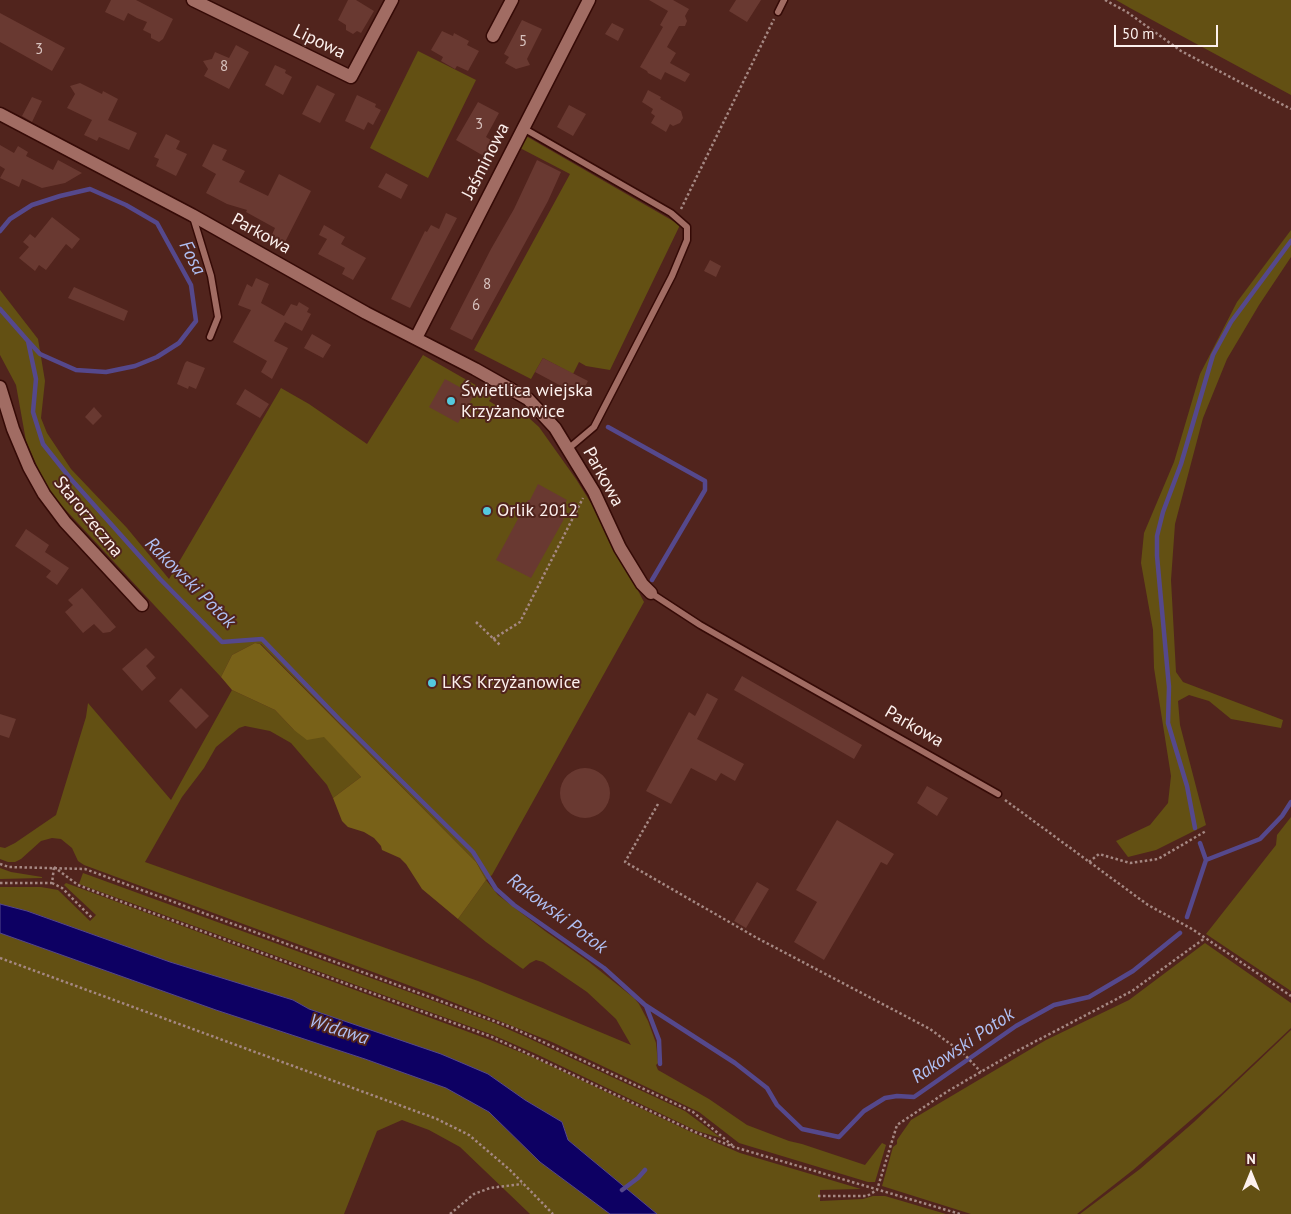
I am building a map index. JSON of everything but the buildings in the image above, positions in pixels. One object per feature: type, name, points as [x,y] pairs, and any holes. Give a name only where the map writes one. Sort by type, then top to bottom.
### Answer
[{"type":"street","name":"Lipowa","points":[[193,0],[351,77],[392,0]]},
{"type":"street","points":[[493,36],[512,0]]},
{"type":"street","name":"Jaśminowa","points":[[416,338],[589,0]]},
{"type":"street","name":"Parkowa","points":[[0,114],[528,399],[555,428],[591,486],[620,548],[642,584],[651,592]]},
{"type":"street","name":"Starorzeczna","points":[[0,387],[13,428],[29,467],[44,494],[64,522],[142,605]]},
{"type":"lane","points":[[778,12],[784,0]]},
{"type":"lane","points":[[523,128],[677,218],[687,227],[687,240],[672,276],[594,427],[568,449]]},
{"type":"lane","points":[[192,216],[211,276],[218,316],[210,337]]},
{"type":"lane","name":"Parkowa","points":[[651,592],[732,644],[998,794]]},
{"type":"path","points":[[1105,0],[1127,12],[1181,50],[1291,109]]},
{"type":"path","points":[[677,218],[778,12]]},
{"type":"path","points":[[493,639],[520,622],[591,486]]},
{"type":"path","points":[[476,622],[500,646]]},
{"type":"path","points":[[998,794],[1148,905],[1205,938],[1291,996]]},
{"type":"path","points":[[658,804],[625,862],[757,938],[930,1029],[964,1054],[980,1072]]},
{"type":"path","points":[[1089,862],[1099,854],[1130,863],[1158,859],[1206,831]]},
{"type":"path","points":[[0,864],[9,867],[85,869],[513,1028],[693,1112],[734,1147]]},
{"type":"path","points":[[52,883],[54,867]]},
{"type":"path","points":[[54,867],[78,885],[492,1037],[695,1132],[734,1147],[960,1214]]},
{"type":"path","points":[[0,884],[52,883],[62,888],[92,918]]},
{"type":"path","points":[[818,1196],[867,1196],[877,1190],[897,1125],[980,1072],[1132,991],[1205,938]]},
{"type":"path","points":[[0,958],[437,1119],[468,1135],[524,1184],[553,1214]]},
{"type":"path","points":[[450,1214],[474,1194],[490,1188],[524,1184]]},
{"type":"shaded area","points":[[1116,0],[1291,0],[1291,95],[1130,8]]},
{"type":"shaded area","points":[[418,51],[476,80],[428,178],[370,148]]},
{"type":"shaded area","points":[[526,136],[680,225],[610,370],[586,366],[579,362],[573,374],[543,358],[531,379],[474,350],[570,174],[520,148]]},
{"type":"shaded area","points":[[1291,230],[1291,257],[1259,305],[1227,359],[1203,418],[1175,524],[1171,580],[1176,672],[1183,682],[1283,720],[1281,728],[1231,719],[1209,701],[1189,695],[1178,701],[1180,725],[1206,825],[1156,850],[1128,857],[1116,841],[1150,825],[1168,803],[1171,776],[1154,668],[1153,630],[1141,563],[1144,533],[1174,462],[1200,374],[1237,302]]},
{"type":"shaded area","points":[[0,290],[38,339],[45,381],[41,418],[47,433],[71,469],[127,528],[169,579],[281,388],[309,404],[367,444],[423,355],[493,395],[489,401],[513,416],[520,410],[539,427],[576,479],[599,516],[644,602],[492,875],[486,880],[476,862],[261,644],[255,643],[232,655],[221,677],[48,491],[26,441],[16,385],[0,355]]},
{"type":"shaded area","points":[[255,643],[260,644],[476,862],[486,880],[458,919],[422,889],[400,858],[382,850],[374,838],[364,832],[348,827],[342,821],[333,798],[361,777],[324,737],[307,740],[294,730],[275,710],[232,690],[221,677],[232,655]]},
{"type":"shaded area","points":[[232,690],[275,710],[294,730],[324,736],[361,777],[333,798],[327,785],[291,743],[270,731],[245,726],[239,728],[216,747],[204,768],[182,797],[145,862],[478,981],[631,1045],[616,1019],[587,992],[543,962],[536,960],[523,969],[458,919],[486,880],[498,895],[589,962],[634,998],[648,1021],[656,1043],[658,1063],[656,1065],[658,1070],[709,1099],[747,1125],[789,1141],[865,1165],[882,1143],[886,1145],[875,1182],[868,1182],[739,1143],[699,1112],[552,1042],[435,995],[84,865],[78,861],[72,848],[61,839],[52,838],[41,841],[15,862],[0,859],[0,847],[5,848],[15,843],[56,815],[86,717],[88,703],[171,800]]},
{"type":"shaded area","points":[[1291,817],[1291,991],[1206,934],[1276,845],[1277,835]]},
{"type":"shaded area","points":[[0,868],[11,872],[42,878],[0,879]]},
{"type":"shaded area","points":[[83,873],[494,1023],[685,1111],[721,1138],[697,1131],[493,1035],[79,884]]},
{"type":"shaded area","points":[[66,883],[493,1041],[532,1057],[740,1153],[861,1189],[820,1190],[820,1201],[885,1196],[946,1214],[657,1214],[568,1140],[562,1122],[525,1100],[488,1074],[309,1009],[293,1000],[170,962],[28,911],[0,904],[0,887],[41,887],[58,890],[90,921],[96,915],[64,885]]},
{"type":"shaded area","points":[[0,933],[216,1010],[446,1088],[489,1112],[540,1162],[610,1214],[530,1214],[460,1147],[429,1130],[402,1120],[377,1131],[344,1214],[0,1214]]},
{"type":"shaded area","points":[[1205,943],[1291,1003],[1291,1028],[1221,1094],[1133,1170],[1077,1214],[971,1214],[882,1186],[893,1147],[897,1144],[897,1140],[911,1120],[1046,1040],[1129,1000]]},
{"type":"shaded area","points":[[1291,1030],[1291,1214],[1080,1214],[1140,1169],[1194,1122]]},
{"type":"water","name":"Widawa","points":[[0,904],[27,911],[170,962],[293,1000],[309,1009],[441,1054],[488,1074],[525,1100],[562,1122],[568,1140],[657,1214],[610,1214],[540,1162],[489,1112],[446,1088],[216,1010],[0,933]]},
{"type":"waterway","name":"Fosa","points":[[0,231],[10,219],[32,205],[90,189],[126,205],[157,223],[191,285],[196,321],[179,343],[157,357],[135,366],[106,372],[76,370],[40,354],[29,342]]},
{"type":"waterway","points":[[1195,828],[1187,786],[1168,723],[1169,687],[1157,556],[1157,536],[1163,512],[1181,464],[1213,355],[1231,322],[1291,241]]},
{"type":"waterway","name":"Rakowski Potok","points":[[0,309],[28,341],[36,379],[33,412],[43,444],[70,478],[160,579],[222,642],[262,639],[339,719],[473,852],[496,889],[514,905],[604,968],[645,1005],[735,1063],[767,1088],[777,1105],[802,1129],[839,1137],[864,1111],[885,1098],[897,1096],[914,1097],[1016,1026],[1054,1005],[1089,997],[1133,971],[1180,933]]},
{"type":"waterway","points":[[608,427],[705,481],[705,490],[652,580]]},
{"type":"waterway","name":"Rakowski Potok","points":[[1187,917],[1206,860],[1260,839],[1282,816],[1291,802]]},
{"type":"waterway","points":[[1200,843],[1206,860]]},
{"type":"waterway","points":[[646,1006],[659,1040],[660,1064]]},
{"type":"waterway","points":[[622,1190],[645,1170]]},
{"type":"place","name":"Świetlica wiejska Krzyżanowice","points":[[451,401]]},
{"type":"place","name":"Orlik 2012","points":[[487,511]]},
{"type":"place","name":"LKS Krzyżanowice","points":[[432,683]]}]
